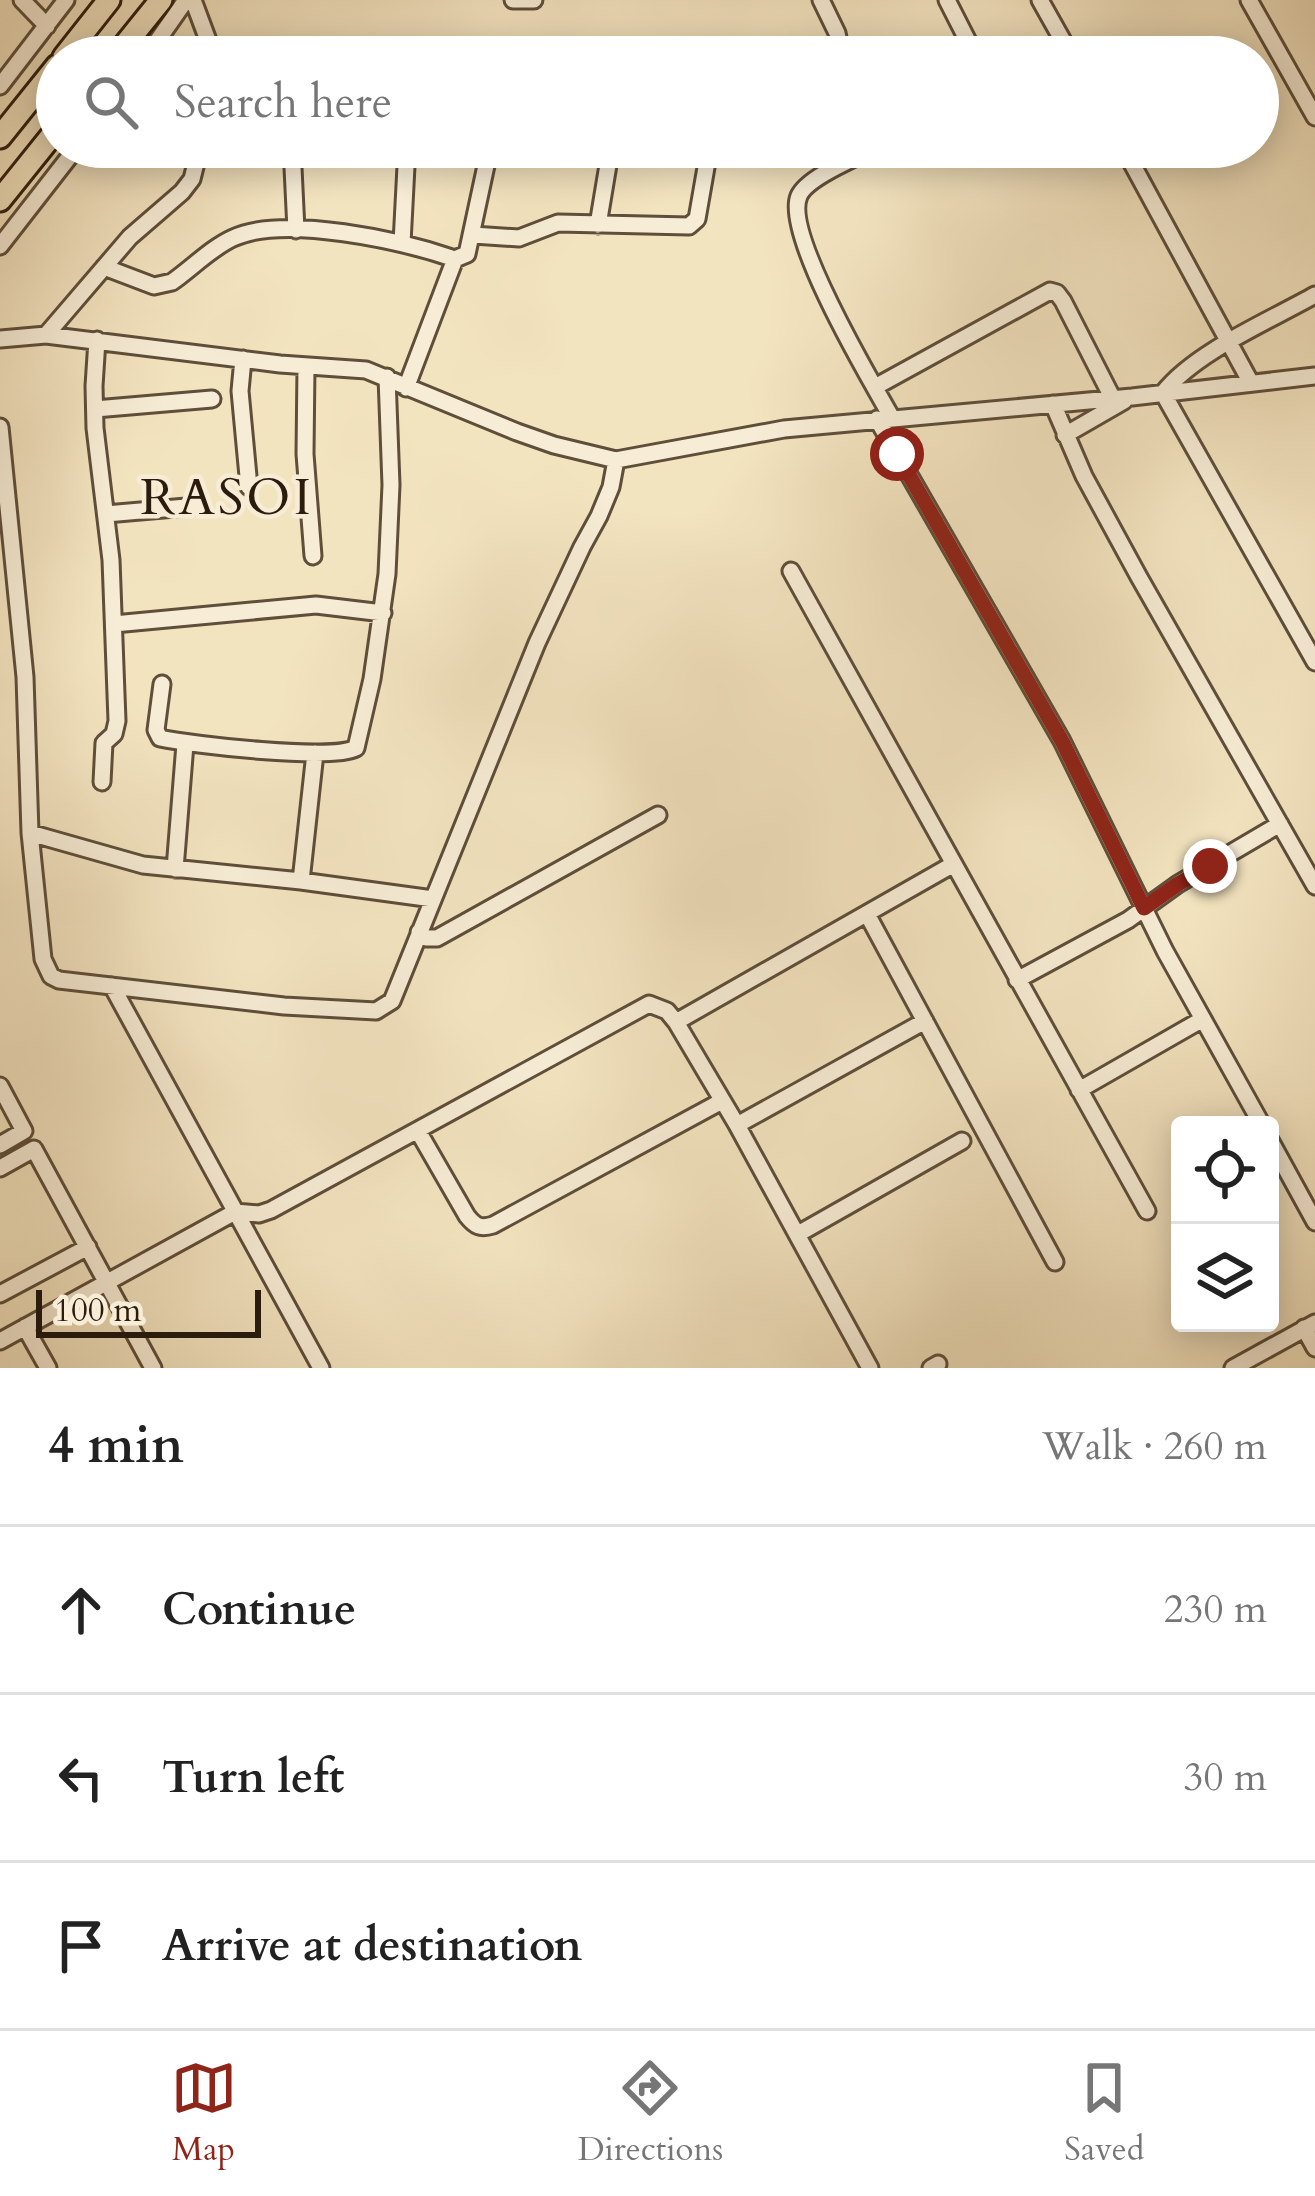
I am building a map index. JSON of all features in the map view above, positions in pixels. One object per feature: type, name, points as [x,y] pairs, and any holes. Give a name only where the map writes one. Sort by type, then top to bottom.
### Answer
[{"type":"highway","points":[[81,36],[109,0]]},
{"type":"highway","points":[[132,36],[161,0]]},
{"type":"highway","points":[[0,136],[36,92]]},
{"type":"highway","points":[[0,200],[36,155]]},
{"type":"street","points":[[22,0],[46,26]]},
{"type":"street","points":[[38,36],[66,0]]},
{"type":"street","points":[[162,36],[190,0]]},
{"type":"street","points":[[190,0],[203,36]]},
{"type":"street","points":[[513,0],[534,0]]},
{"type":"street","points":[[821,0],[836,36]]},
{"type":"street","points":[[946,0],[965,36]]},
{"type":"street","points":[[1040,0],[1060,36]]},
{"type":"street","points":[[1249,0],[1269,36]]},
{"type":"street","points":[[0,86],[36,39]]},
{"type":"street","points":[[1279,53],[1315,117]]},
{"type":"street","points":[[0,246],[61,168]]},
{"type":"street","points":[[46,335],[130,237],[182,192],[195,168]]},
{"type":"street","points":[[293,168],[296,230]]},
{"type":"street","points":[[402,243],[406,168]]},
{"type":"street","points":[[104,267],[162,286],[233,237],[259,230],[360,235],[461,259],[473,235],[486,168]]},
{"type":"street","points":[[598,225],[608,168]]},
{"type":"street","points":[[473,235],[519,238],[558,223],[694,224],[706,168]]},
{"type":"street","points":[[837,168],[811,182],[800,194],[796,210],[822,285],[875,387],[885,418],[1062,741],[1144,908],[1257,1116]]},
{"type":"street","points":[[1134,168],[1251,383]]},
{"type":"street","points":[[406,388],[454,259]]},
{"type":"street","points":[[875,387],[1050,291],[1063,301],[1113,399]]},
{"type":"street","points":[[1163,393],[1202,357],[1315,295]]},
{"type":"street","points":[[0,339],[46,335],[366,370],[554,445],[616,460],[784,429],[1313,380]]},
{"type":"street","points":[[97,340],[94,410],[114,624],[117,728],[104,743],[102,782]]},
{"type":"street","points":[[243,359],[240,391],[249,487]]},
{"type":"street","points":[[306,367],[305,454],[313,556]]},
{"type":"street","points":[[162,684],[156,733],[160,738],[315,753],[344,754],[356,748],[372,679],[391,528],[388,377]]},
{"type":"street","points":[[1163,393],[1315,662]]},
{"type":"street","points":[[1065,435],[1132,397]]},
{"type":"street","points":[[94,410],[212,399]]},
{"type":"street","points":[[1053,404],[1139,577],[1315,886]]},
{"type":"street","points":[[1,439],[4,526],[25,677],[30,833],[43,959],[51,976],[226,1000],[376,1011],[392,1001],[537,643],[599,516],[616,460]]},
{"type":"street","points":[[106,514],[198,506]]},
{"type":"street","points":[[791,571],[1147,1211]]},
{"type":"street","points":[[114,624],[316,604],[382,613]]},
{"type":"street","points":[[175,869],[185,743]]},
{"type":"street","points":[[301,881],[315,753]]},
{"type":"street","points":[[419,932],[437,938],[658,815]]},
{"type":"street","points":[[1017,980],[1114,928],[1280,824]]},
{"type":"street","points":[[30,833],[143,865],[433,899]]},
{"type":"street","points":[[676,1022],[952,865]]},
{"type":"street","points":[[867,914],[1055,1262]]},
{"type":"street","points":[[112,986],[321,1368]]},
{"type":"street","points":[[0,1341],[236,1212],[272,1210],[649,1004],[659,1006],[676,1022],[870,1368]]},
{"type":"street","points":[[1078,1090],[1203,1019]]},
{"type":"street","points":[[737,1125],[925,1022]]},
{"type":"street","points":[[0,1086],[24,1131],[0,1145]]},
{"type":"street","points":[[418,1131],[466,1216],[483,1228],[722,1101]]},
{"type":"street","points":[[798,1234],[962,1141]]},
{"type":"street","points":[[0,1168],[34,1149],[153,1368]]},
{"type":"street","points":[[1279,1156],[1315,1222]]},
{"type":"street","points":[[0,1294],[88,1247]]},
{"type":"street","points":[[1233,1368],[1310,1326],[1315,1348]]},
{"type":"street","points":[[25,1327],[48,1368]]},
{"type":"district","name":"RASOI","points":[[227,498]]},
{"type":"route","points":[[897,454],[1062,741],[1144,908],[1210,866]]}]
